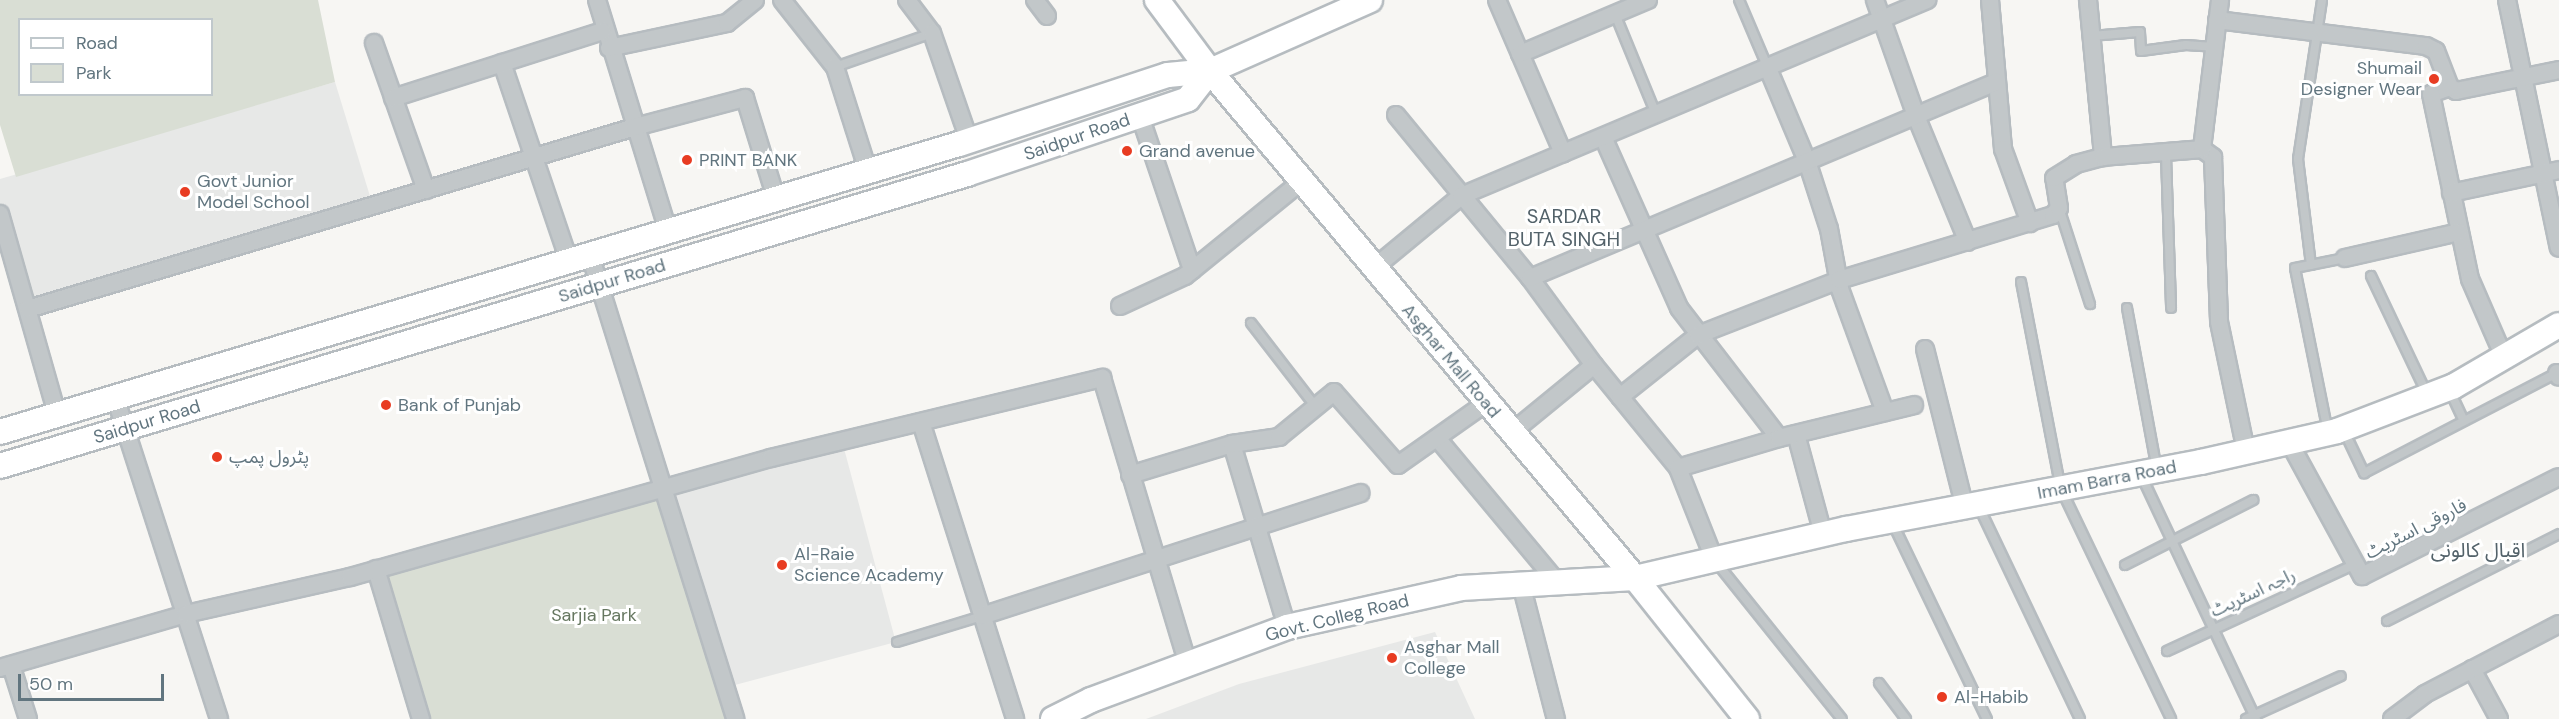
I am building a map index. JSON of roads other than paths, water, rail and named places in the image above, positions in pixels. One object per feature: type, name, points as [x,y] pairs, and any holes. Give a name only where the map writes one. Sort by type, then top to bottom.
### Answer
[{"type":"main road","name":"Asghar Mall Road","points":[[1157,0],[1210,71],[1511,433],[1635,578],[1748,719]]},
{"type":"main road","name":"Saidpur Road","points":[[0,432],[57,414],[116,400],[868,171],[1168,75],[1210,71],[1360,2]]},
{"type":"main road","name":"Saidpur Road","points":[[0,466],[967,174],[1188,99],[1210,71]]},
{"type":"main road","name":"Imam Barra Road","points":[[1635,578],[1823,534],[2149,472],[2336,431],[2438,392],[2559,325]]},
{"type":"main road","name":"Govt. Colleg Road","points":[[1053,719],[1091,700],[1287,627],[1461,588],[1635,578]]},
{"type":"street","points":[[597,0],[603,31],[668,231]]},
{"type":"street","points":[[609,48],[727,23],[755,0]]},
{"type":"street","points":[[782,0],[835,67],[868,171]]},
{"type":"street","points":[[907,0],[932,33],[969,140]]},
{"type":"street","points":[[1035,0],[1047,16]]},
{"type":"street","points":[[1497,0],[1563,153]]},
{"type":"street","points":[[1520,54],[1648,0]]},
{"type":"street","points":[[1875,0],[1916,116],[1968,242]]},
{"type":"street","points":[[1374,268],[1461,196],[1927,0]]},
{"type":"street","points":[[1990,0],[1995,82],[2003,149],[2030,223]]},
{"type":"street","points":[[2088,0],[2103,157]]},
{"type":"street","points":[[2202,150],[2220,0]]},
{"type":"street","points":[[2508,0],[2541,174],[2559,248]]},
{"type":"street","points":[[2217,20],[2426,46],[2440,58],[2450,87]]},
{"type":"street","points":[[393,98],[603,31]]},
{"type":"street","points":[[374,43],[426,190]]},
{"type":"street","points":[[502,63],[534,158],[579,258],[600,285],[735,719]]},
{"type":"street","points":[[1767,66],[1807,161],[1829,229],[1839,280],[1885,412]]},
{"type":"street","points":[[2503,355],[2470,279],[2431,94],[2450,87],[2465,91],[2524,80],[2559,70]]},
{"type":"street","points":[[1530,278],[1641,229],[1995,82]]},
{"type":"street","points":[[28,309],[635,127],[745,98],[776,198]]},
{"type":"street","points":[[1396,114],[1530,278],[1594,365],[1678,468],[1714,559]]},
{"type":"street","points":[[1140,116],[1192,270]]},
{"type":"street","points":[[1603,137],[1664,282],[1698,335],[1779,438]]},
{"type":"street","points":[[1620,397],[1698,335],[1839,280],[2053,215],[2059,208],[2054,178],[2076,164],[2103,157],[2166,155],[2202,150],[2213,157],[2219,322],[2246,451]]},
{"type":"street","points":[[2451,193],[2559,170]]},
{"type":"street","points":[[1120,306],[1192,270],[1302,181]]},
{"type":"street","points":[[0,214],[6,258],[28,309],[57,414]]},
{"type":"street","points":[[2345,258],[2459,232]]},
{"type":"street","points":[[1925,349],[1971,507]]},
{"type":"street","points":[[1511,433],[1594,365]]},
{"type":"street","points":[[28,719],[6,666],[186,614],[376,569],[664,488],[1102,378],[1188,664]]},
{"type":"street","points":[[1130,476],[1232,444],[1279,437],[1334,392],[1398,465],[1486,403]]},
{"type":"street","points":[[116,400],[123,429],[219,719]]},
{"type":"street","points":[[1678,468],[1779,438],[1914,405]]},
{"type":"street","points":[[921,422],[1015,719]]},
{"type":"street","points":[[1796,434],[1823,534]]},
{"type":"street","points":[[1437,438],[1557,582]]},
{"type":"street","name":"فاروقی اسٹریٹ","points":[[2289,442],[2358,573],[2367,576],[2559,477]]},
{"type":"street","points":[[1232,444],[1287,627]]},
{"type":"street","points":[[982,616],[1155,557],[1361,493]]},
{"type":"street","points":[[376,569],[421,719]]},
{"type":"street","points":[[1521,584],[1556,719]]},
{"type":"street","points":[[2392,719],[2425,694],[2559,624]]},
{"type":"street","points":[[2472,669],[2499,719]]},
{"type":"lane","points":[[1739,0],[1767,66]]},
{"type":"lane","points":[[2311,265],[2298,159],[2322,0]]},
{"type":"lane","points":[[1615,14],[1656,114]]},
{"type":"lane","points":[[2091,36],[2140,32],[2141,51],[2187,45],[2213,47]]},
{"type":"lane","points":[[835,67],[932,33]]},
{"type":"lane","points":[[2166,155],[2171,308]]},
{"type":"lane","points":[[2059,208],[2090,304]]},
{"type":"lane","points":[[2345,258],[2295,268],[2336,431],[2364,473],[2558,375]]},
{"type":"lane","points":[[2371,276],[2438,392],[2464,421]]},
{"type":"lane","points":[[2021,282],[2061,489],[2171,719]]},
{"type":"lane","points":[[2127,308],[2149,472],[2173,543],[2214,629],[2252,718],[2341,676]]},
{"type":"lane","points":[[1251,323],[1316,407]]},
{"type":"lane","points":[[2125,565],[2173,543],[2253,500]]},
{"type":"lane","points":[[1971,507],[2079,719]]},
{"type":"lane","points":[[1891,521],[1983,717]]},
{"type":"lane","points":[[2387,621],[2559,534]]},
{"type":"lane","points":[[1714,559],[1842,719]]},
{"type":"lane","name":"راجہ اسٹریٹ","points":[[2167,651],[2354,565]]},
{"type":"lane","points":[[897,642],[982,616]]},
{"type":"lane","points":[[1879,683],[1906,719]]},
{"type":"place","name":"Shumail Designer Wear","points":[[2434,79]]},
{"type":"place","name":"Grand avenue","points":[[1127,151]]},
{"type":"place","name":"PRINT BANK","points":[[687,160]]},
{"type":"place","name":"Govt Junior Model School","points":[[185,192]]},
{"type":"place","name":"Bank of Punjab","points":[[386,405]]},
{"type":"place","name":"پٹرول پمپ","points":[[217,457]]},
{"type":"place","name":"Al-Raie Science Academy","points":[[782,565]]},
{"type":"place","name":"Asghar Mall College","points":[[1392,658]]},
{"type":"place","name":"Al-Habib","points":[[1942,697]]},
{"type":"district","name":"SARDAR BUTA SINGH","points":[[1564,228]]},
{"type":"district","name":"اقبال کالونی","points":[[2478,550]]},
{"type":"park label","name":"Sarjia Park","points":[[594,615]]}]
